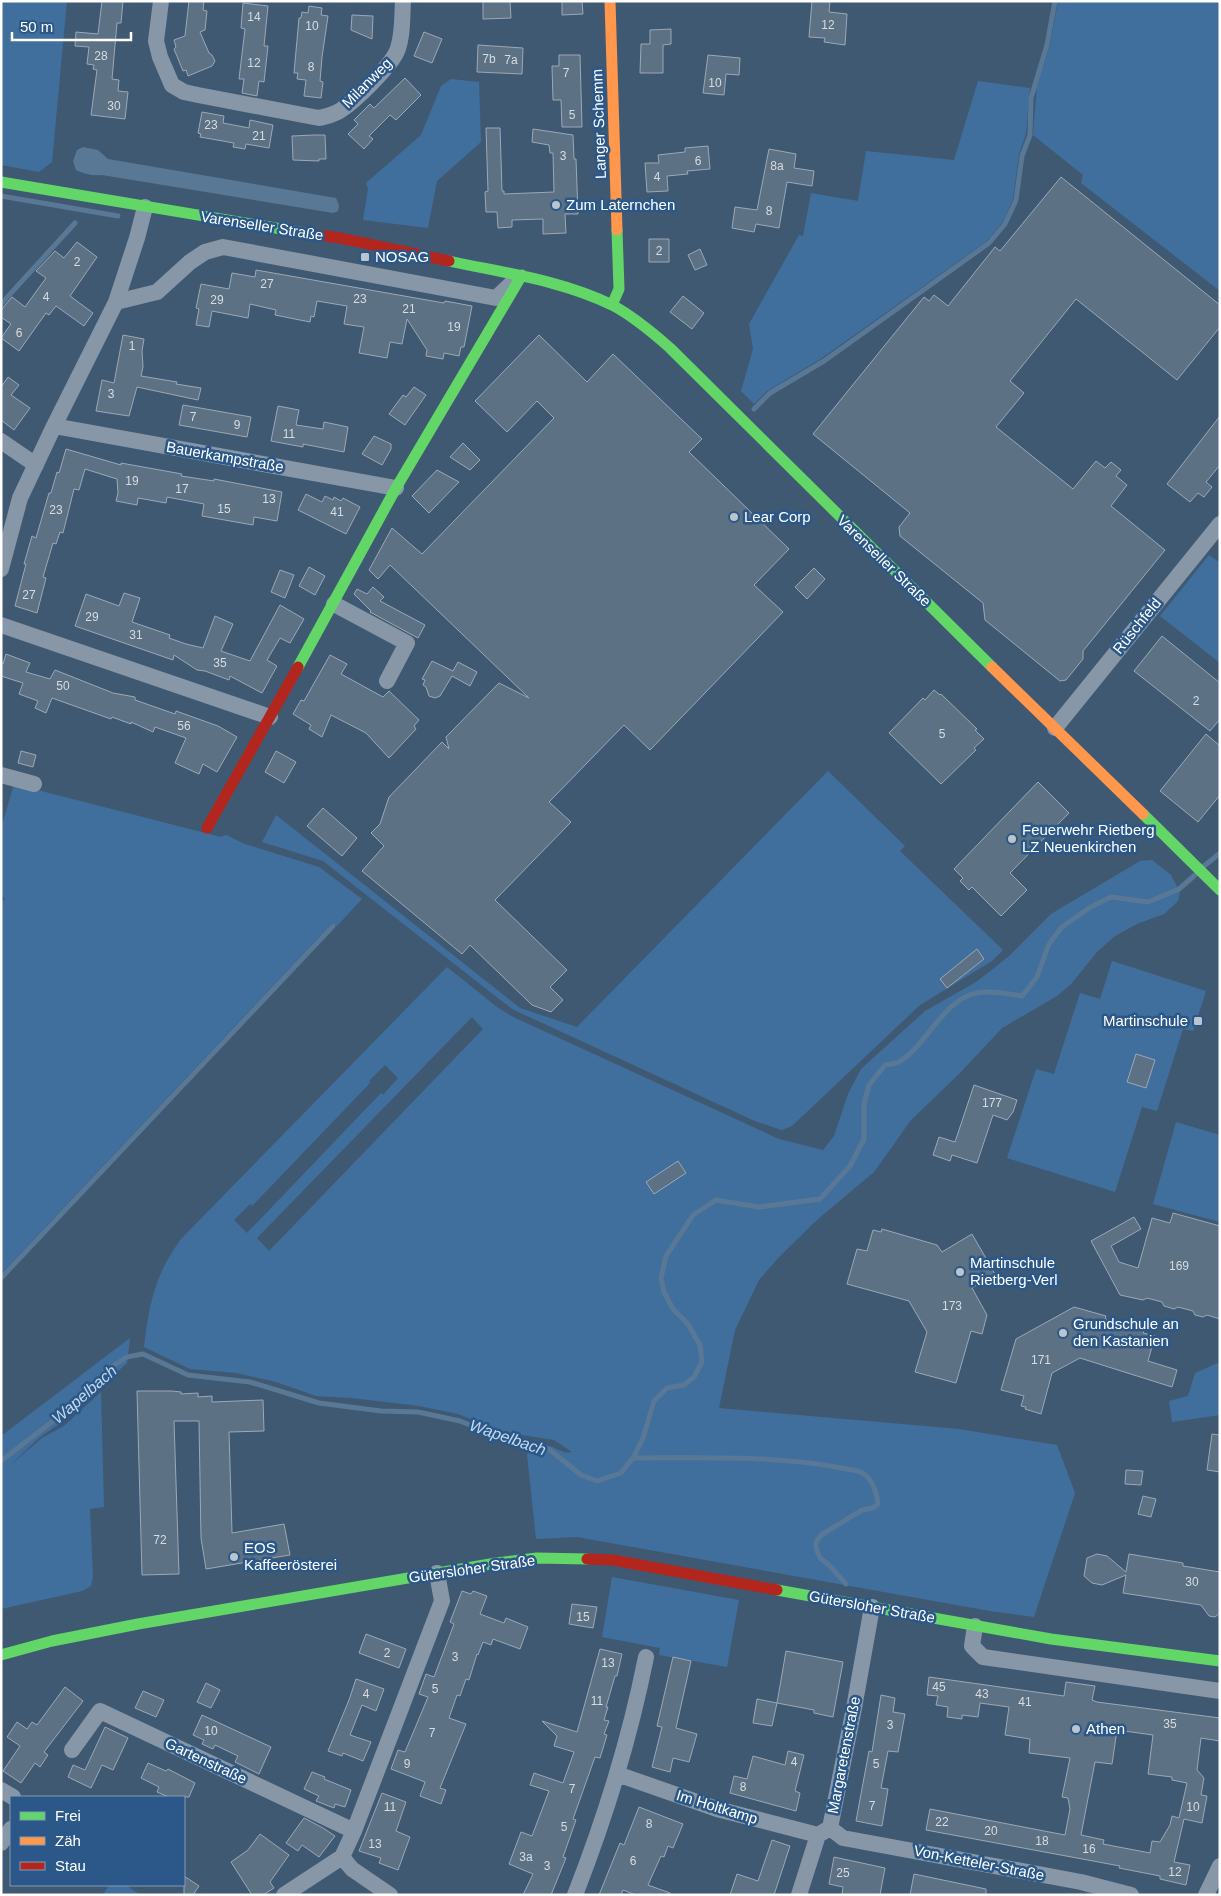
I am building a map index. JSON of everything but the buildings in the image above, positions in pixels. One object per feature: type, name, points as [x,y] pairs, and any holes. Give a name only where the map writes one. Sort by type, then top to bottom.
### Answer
[{"type":"main road","name":"Langer Schemm","points":[[610,1],[619,289],[612,305]]},
{"type":"main road","name":"Varenseller Straße","points":[[1,182],[340,238],[522,275],[558,284],[612,305],[666,344],[1217,887]]},
{"type":"main road","points":[[207,828],[334,604],[396,488],[522,275]]},
{"type":"main road","name":"Gütersloher Straße","points":[[1,1655],[96,1632],[437,1573],[537,1558],[612,1560],[1051,1639],[1220,1661]]},
{"type":"street","name":"Milanweg","points":[[161,1],[156,41],[160,57],[172,85],[184,92],[319,118],[330,116],[349,104],[394,58],[400,44],[403,1]]},
{"type":"street","points":[[1,569],[5,532],[54,426],[116,302],[137,238],[144,207]]},
{"type":"street","name":"Varenseller Straße","points":[[116,302],[158,292],[190,262],[205,252],[223,247],[496,298],[522,275]]},
{"type":"street","name":"Bauerkampstraße","points":[[54,426],[396,488]]},
{"type":"street","points":[[1,441],[36,465]]},
{"type":"street","name":"Rüschfeld","points":[[1055,728],[1220,524]]},
{"type":"street","points":[[334,604],[407,643],[388,682]]},
{"type":"street","points":[[1,625],[270,717]]},
{"type":"street","points":[[1,775],[34,784]]},
{"type":"street","points":[[284,1895],[342,1857],[354,1831],[442,1601],[437,1573]]},
{"type":"street","name":"Margaretenstraße","points":[[799,1895],[824,1832],[854,1708],[872,1607]]},
{"type":"street","points":[[975,1626],[972,1646],[982,1657],[1220,1691]]},
{"type":"street","points":[[575,1895],[603,1822],[639,1694],[646,1657]]},
{"type":"street","name":"Gartenstraße","points":[[72,1750],[100,1711],[354,1831]]},
{"type":"street","name":"Im Holtkamp","points":[[617,1774],[717,1809],[824,1832]]},
{"type":"street","points":[[1,1843],[10,1830]]},
{"type":"street","name":"Von-Ketteler-Straße","points":[[824,1832],[843,1838],[1072,1881],[1131,1895]]},
{"type":"street","points":[[342,1857],[352,1869],[390,1895]]},
{"type":"street","points":[[1206,1895],[1220,1866]]},
{"type":"shaded area","points":[[1,1],[67,1],[52,162],[39,172],[1,165]]},
{"type":"shaded area","points":[[1058,1],[1220,1],[1220,291],[1081,183],[1083,175],[1033,135],[1037,85],[1050,45]]},
{"type":"shaded area","points":[[451,79],[479,82],[481,142],[437,181],[428,228],[363,220],[368,189],[366,183],[421,135],[441,86]]},
{"type":"shaded area","points":[[978,81],[1030,88],[1026,134],[1019,154],[1013,199],[1003,222],[987,241],[822,358],[767,391],[754,404],[741,391],[753,349],[749,324],[799,235],[803,236],[811,193],[858,201],[866,151],[954,160]]},
{"type":"shaded area","points":[[83,147],[98,150],[108,159],[336,198],[339,205],[338,211],[333,213],[102,175],[85,174],[76,170],[73,161],[77,150]]},
{"type":"shaded area","points":[[1209,555],[1220,563],[1220,663],[1160,616]]},
{"type":"shaded area","points":[[828,771],[905,846],[900,851],[1003,950],[992,961],[920,1005],[792,1126],[782,1130],[757,1122],[512,1009],[323,861],[262,842],[276,815],[520,1008],[577,1027]]},
{"type":"shaded area","points":[[14,784],[221,837],[226,835],[245,844],[319,867],[362,899],[337,926],[332,923],[1,1274],[1,903],[5,898],[1,896],[1,828]]},
{"type":"shaded area","points":[[1152,860],[1171,875],[1180,892],[1178,901],[1164,914],[1137,924],[1115,936],[1097,952],[1071,984],[1057,996],[1002,1028],[959,1074],[911,1120],[874,1172],[818,1219],[779,1257],[759,1280],[735,1330],[719,1408],[959,1429],[1057,1445],[1075,1493],[1034,1617],[990,1611],[577,1537],[536,1539],[527,1454],[541,1445],[572,1452],[554,1440],[503,1432],[458,1414],[419,1406],[316,1396],[276,1382],[236,1373],[190,1369],[144,1347],[151,1303],[159,1277],[181,1239],[447,967],[511,1016],[779,1139],[823,1150],[834,1136],[848,1094],[861,1069],[925,1011],[976,982],[1009,956],[1051,914],[1140,861]],"holes":[[[472,1017],[483,1029],[269,1251],[257,1238]],[[385,1065],[398,1078],[383,1095],[381,1093],[247,1233],[234,1220],[250,1204],[252,1206]]]},
{"type":"shaded area","points":[[1112,961],[1206,991],[1193,1031],[1183,1029],[1157,1111],[1142,1107],[1115,1192],[1007,1158],[1036,1069],[1054,1074],[1080,993],[1100,999]]},
{"type":"shaded area","points":[[1176,1122],[1220,1135],[1220,1222],[1153,1204]]},
{"type":"shaded area","points":[[130,1338],[127,1363],[63,1421],[39,1438],[7,1468],[42,1438],[64,1426],[101,1392],[104,1507],[90,1509],[93,1577],[91,1586],[82,1591],[1,1609],[1,1436]]},
{"type":"shaded area","points":[[1220,1362],[1220,1415],[1172,1422],[1169,1401],[1188,1396],[1195,1373]]},
{"type":"shaded area","points":[[612,1577],[739,1600],[727,1667],[659,1655],[660,1648],[602,1637]]},
{"type":"shaded area","points":[[108,1886],[127,1886],[140,1895],[103,1895]]},
{"type":"waterway","points":[[754,409],[770,393],[824,361],[989,243],[1005,224],[1016,200],[1022,156],[1030,135],[1031,98],[1047,45],[1055,1]]},
{"type":"waterway","points":[[1,196],[118,216]]},
{"type":"waterway","points":[[1,304],[75,223]]},
{"type":"waterway","name":"Wapelbach","points":[[1203,867],[1220,853]]},
{"type":"waterway","name":"Wapelbach","points":[[1,1461],[62,1414],[90,1389],[108,1369],[127,1357],[143,1354],[188,1375],[250,1382],[319,1403],[381,1411],[418,1412],[460,1421],[493,1434],[550,1450],[581,1475],[597,1481],[621,1473],[633,1458],[643,1438],[654,1401],[667,1388],[684,1385],[694,1377],[702,1362],[700,1345],[688,1324],[673,1309],[664,1292],[661,1278],[666,1256],[693,1215],[716,1200],[759,1207],[820,1199],[850,1166],[864,1139],[864,1104],[869,1085],[885,1065],[899,1062],[909,1054],[953,1005],[964,998],[982,992],[1022,996],[1037,977],[1049,944],[1062,927],[1089,908],[1111,897],[1148,902],[1179,889],[1195,875]]},
{"type":"waterway","points":[[1,1278],[333,926]]},
{"type":"waterway","points":[[633,1458],[764,1459],[816,1464],[862,1473],[872,1483],[878,1504],[873,1508],[862,1510],[821,1535],[816,1542],[820,1558],[846,1584]]},
{"type":"traffic: fast","points":[[1,182],[305,233]]},
{"type":"traffic: fast","points":[[612,305],[619,289],[617,230]]},
{"type":"traffic: fast","points":[[449,261],[532,278],[573,289],[612,305],[642,325],[670,348],[992,667]]},
{"type":"traffic: fast","points":[[298,667],[396,488],[522,275]]},
{"type":"traffic: fast","points":[[1143,814],[1220,890]]},
{"type":"traffic: fast","points":[[1,1655],[52,1641],[138,1624],[496,1563],[537,1558],[587,1559]]},
{"type":"traffic: fast","points":[[777,1590],[1051,1639],[1220,1661]]},
{"type":"traffic: slow","points":[[610,1],[617,230]]},
{"type":"traffic: slow","points":[[992,667],[1143,814]]},
{"type":"traffic: jam","points":[[305,233],[340,238],[449,261]]},
{"type":"traffic: jam","points":[[207,828],[298,667]]},
{"type":"traffic: jam","points":[[587,1559],[613,1560],[777,1590]]},
{"type":"place","name":"Zum Laternchen","points":[[556,205]]},
{"type":"place","name":"NOSAG","points":[[365,257]]},
{"type":"place","name":"Lear Corp","points":[[734,517]]},
{"type":"place","name":"Feuerwehr Rietberg LZ Neuenkirchen","points":[[1012,839]]},
{"type":"place","name":"Martinschule","points":[[1198,1021]]},
{"type":"place","name":"Martinschule Rietberg-Verl","points":[[960,1272]]},
{"type":"place","name":"Grundschule an den Kastanien","points":[[1063,1333]]},
{"type":"place","name":"EOS Kaffeerösterei","points":[[234,1557]]},
{"type":"place","name":"Athen","points":[[1076,1729]]}]
